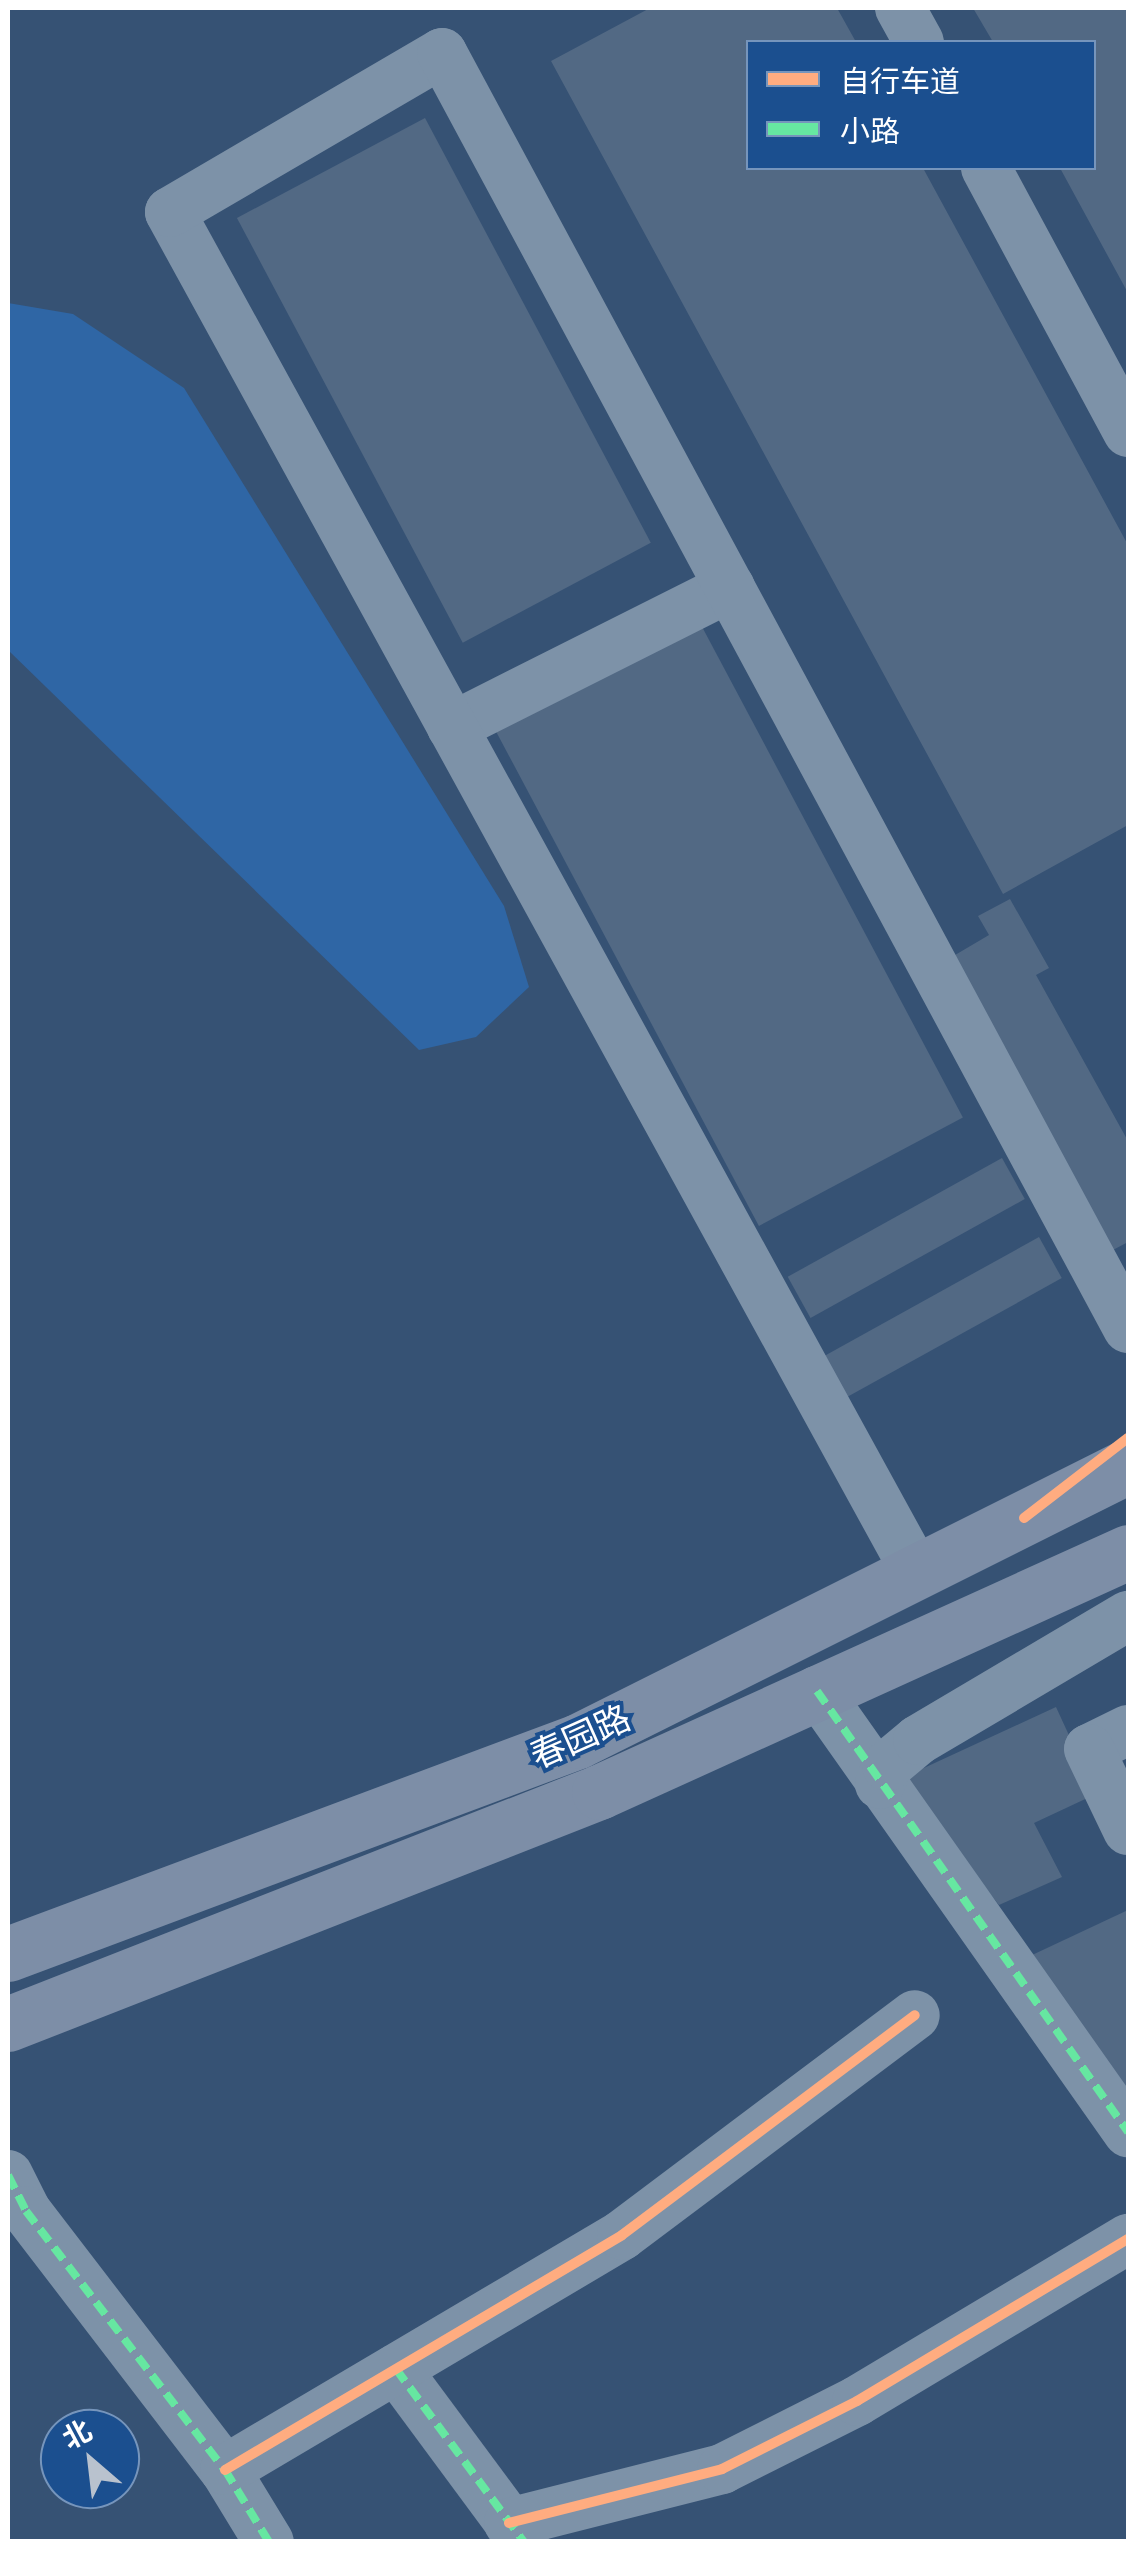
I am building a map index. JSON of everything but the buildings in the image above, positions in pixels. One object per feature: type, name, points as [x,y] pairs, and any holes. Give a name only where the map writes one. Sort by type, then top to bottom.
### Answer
[{"type":"main road","name":"春园路","points":[[8,1954],[578,1741],[1128,1466]]},
{"type":"main road","name":"春园路","points":[[8,2024],[599,1792],[1128,1552]]},
{"type":"street","points":[[900,8],[918,40]]},
{"type":"street","points":[[916,1572],[170,212],[442,53],[1128,1328]]},
{"type":"street","points":[[987,170],[1128,432]]},
{"type":"street","points":[[452,727],[730,587]]},
{"type":"street","points":[[1024,1518],[1128,1438]]},
{"type":"street","points":[[1032,1598],[1128,1592]]},
{"type":"street","points":[[880,1784],[887,1766],[949,1719],[1128,1616]]},
{"type":"street","points":[[818,1692],[1128,2132]]},
{"type":"street","points":[[1128,1730],[1089,1749],[1128,1830]]},
{"type":"street","points":[[225,2470],[622,2234],[915,2015]]},
{"type":"street","points":[[10,2187],[225,2470],[270,2542]]},
{"type":"street","points":[[396,2369],[516,2532],[722,2468],[857,2401],[1128,2239]]},
{"type":"shaded area","points":[[8,303],[73,314],[184,388],[504,906],[529,987],[476,1037],[419,1050],[8,650]]},
{"type":"marked path","points":[[817,1691],[1128,2132]]},
{"type":"marked path","points":[[8,2175],[26,2211],[225,2470],[269,2542]]},
{"type":"marked path","points":[[396,2369],[524,2542]]},
{"type":"cycle path","points":[[1024,1518],[1128,1438]]},
{"type":"cycle path","points":[[225,2470],[622,2235],[915,2015]]},
{"type":"cycle path","points":[[509,2523],[722,2469],[857,2401],[1128,2239]]}]
